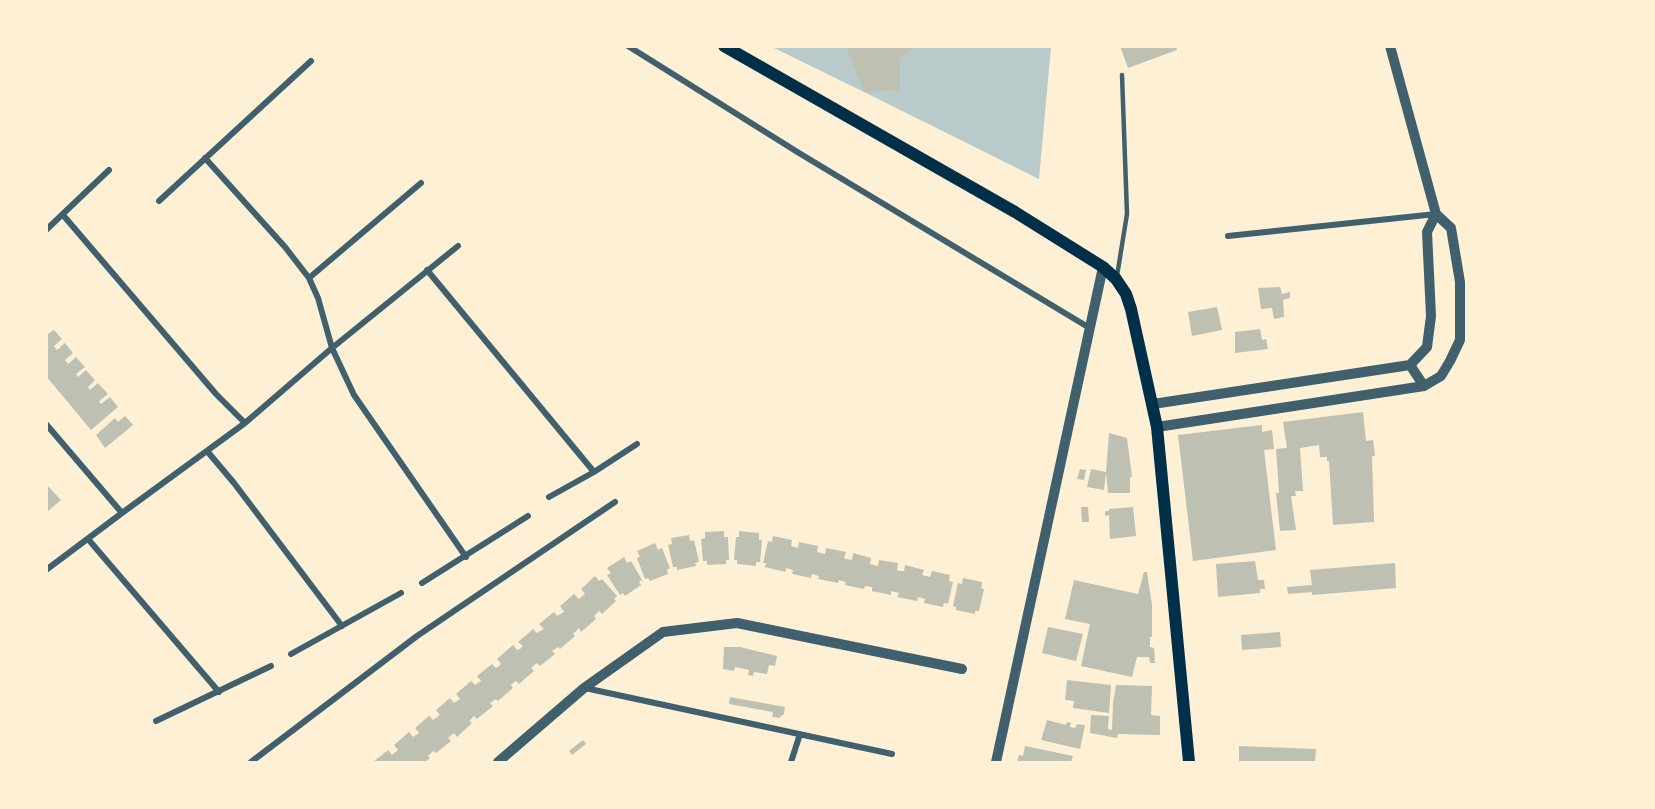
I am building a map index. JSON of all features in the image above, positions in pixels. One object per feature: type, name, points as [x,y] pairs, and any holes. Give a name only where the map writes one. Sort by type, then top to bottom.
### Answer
[{"type":"main road","points":[[724,46],[1016,212],[1103,267],[1116,279],[1126,294],[1157,427],[1189,762]]},
{"type":"street","points":[[628,46],[799,153],[1088,327]]},
{"type":"street","points":[[1157,427],[1424,386],[1441,376],[1460,340],[1460,282],[1451,228],[1436,214],[1390,46]]},
{"type":"street","points":[[159,201],[311,60]]},
{"type":"street","points":[[205,158],[309,278],[318,298],[332,348],[354,395],[466,557]]},
{"type":"street","points":[[46,230],[109,170]]},
{"type":"street","points":[[309,278],[421,183]]},
{"type":"street","points":[[1228,236],[1436,214]]},
{"type":"street","points":[[1153,404],[1410,365],[1427,347],[1431,316],[1426,232],[1436,214]]},
{"type":"street","points":[[63,215],[216,394],[245,423]]},
{"type":"street","points":[[46,570],[245,423],[332,348],[458,246]]},
{"type":"street","points":[[996,762],[1088,327],[1103,267]]},
{"type":"street","points":[[427,270],[594,472]]},
{"type":"street","points":[[1410,365],[1424,386]]},
{"type":"street","points":[[46,423],[122,513]]},
{"type":"street","points":[[549,497],[594,472],[637,444]]},
{"type":"street","points":[[207,451],[234,483],[342,626]]},
{"type":"street","points":[[251,762],[417,636],[615,502]]},
{"type":"street","points":[[422,583],[528,516]]},
{"type":"street","points":[[88,539],[219,693]]},
{"type":"street","points":[[291,654],[402,593]]},
{"type":"street","points":[[498,762],[584,688],[663,632],[737,622],[962,669]]},
{"type":"street","points":[[156,721],[219,693],[271,666]]},
{"type":"street","points":[[584,688],[892,754]]},
{"type":"street","points":[[791,762],[800,734]]},
{"type":"lane","points":[[1116,279],[1127,214],[1122,75]]},
{"type":"shaded area","points":[[772,47],[1051,47],[1039,179],[864,92]]},
{"type":"building","points":[[846,46],[914,46],[900,59],[900,90],[864,92]]},
{"type":"building","points":[[1120,46],[1176,46],[1177,50],[1128,68]]},
{"type":"building","points":[[1280,287],[1282,294],[1290,292],[1290,298],[1283,300],[1284,317],[1274,319],[1272,308],[1261,309],[1258,288]]},
{"type":"building","points":[[1217,307],[1222,330],[1192,336],[1188,312]]},
{"type":"building","points":[[1260,329],[1262,340],[1266,339],[1268,349],[1235,353],[1235,332]]},
{"type":"building","points":[[54,330],[62,339],[54,346],[57,350],[65,343],[73,353],[65,360],[68,364],[76,357],[85,367],[76,374],[78,377],[86,370],[95,380],[88,387],[90,390],[98,383],[108,394],[99,401],[101,404],[110,397],[118,407],[91,430],[46,376],[46,335]]},
{"type":"building","points":[[1363,412],[1366,441],[1373,440],[1375,456],[1372,456],[1374,522],[1333,525],[1329,461],[1327,457],[1320,457],[1319,445],[1300,448],[1303,491],[1295,491],[1296,496],[1291,496],[1296,530],[1280,531],[1276,493],[1279,493],[1276,449],[1287,448],[1283,422]]},
{"type":"building","points":[[125,416],[133,425],[105,448],[96,435],[115,418],[118,422]]},
{"type":"building","points":[[1262,425],[1262,432],[1272,430],[1274,449],[1264,450],[1276,550],[1193,561],[1178,435]]},
{"type":"building","points":[[1109,433],[1127,438],[1132,477],[1130,477],[1130,493],[1108,493],[1106,472]]},
{"type":"building","points":[[1080,469],[1086,470],[1084,480],[1077,479]]},
{"type":"building","points":[[1091,469],[1106,472],[1104,490],[1087,487]]},
{"type":"building","points":[[46,484],[61,500],[46,513]]},
{"type":"building","points":[[1081,507],[1088,507],[1089,522],[1082,522]]},
{"type":"building","points":[[1133,507],[1136,536],[1110,539],[1109,515],[1105,516],[1105,511]]},
{"type":"building","points":[[724,531],[724,537],[728,537],[729,560],[726,560],[726,564],[707,565],[707,561],[703,561],[701,539],[705,538],[705,532]]},
{"type":"building","points":[[739,531],[759,533],[759,540],[762,540],[760,562],[756,562],[756,566],[737,564],[737,560],[734,560],[736,537],[739,537]]},
{"type":"building","points":[[689,535],[690,541],[694,540],[699,562],[695,563],[696,566],[677,570],[677,567],[673,567],[668,545],[672,544],[671,538]]},
{"type":"building","points":[[773,536],[792,540],[791,546],[798,548],[799,542],[818,546],[817,552],[825,554],[826,548],[846,552],[844,558],[847,559],[852,560],[853,553],[871,558],[870,564],[878,566],[879,560],[898,563],[897,570],[900,571],[904,571],[905,565],[924,570],[922,575],[930,577],[932,571],[950,575],[949,581],[953,582],[948,604],[944,603],[943,607],[924,603],[925,599],[918,597],[917,601],[897,597],[899,593],[891,591],[891,595],[872,591],[872,587],[865,586],[864,589],[845,585],[846,582],[839,580],[838,583],[818,579],[819,576],[812,574],[811,578],[792,574],[793,570],[786,568],[785,572],[765,567],[766,563],[763,563],[768,541],[772,542]]},
{"type":"building","points":[[655,543],[658,550],[662,548],[670,568],[667,570],[668,574],[650,581],[648,578],[645,579],[637,558],[640,557],[637,551]]},
{"type":"building","points":[[624,557],[627,563],[631,561],[642,580],[639,582],[641,585],[625,596],[623,593],[620,595],[607,575],[611,573],[607,568]]},
{"type":"building","points":[[1255,561],[1258,580],[1264,580],[1265,589],[1260,589],[1260,593],[1218,597],[1216,564]]},
{"type":"building","points":[[1395,563],[1396,588],[1312,595],[1312,592],[1288,594],[1287,587],[1312,585],[1310,570]]},
{"type":"building","points":[[1144,572],[1147,572],[1152,605],[1150,647],[1154,648],[1155,663],[1150,663],[1149,657],[1137,657],[1132,677],[1081,666],[1090,624],[1065,619],[1074,580],[1138,594]]},
{"type":"building","points":[[595,576],[599,581],[602,579],[617,596],[614,599],[616,601],[602,614],[599,611],[594,616],[596,619],[581,632],[579,628],[573,634],[575,636],[560,649],[558,647],[552,651],[555,654],[540,666],[537,663],[531,668],[534,671],[519,684],[516,681],[513,683],[511,685],[513,688],[498,701],[496,699],[490,703],[493,706],[477,719],[474,716],[469,721],[472,723],[457,737],[454,733],[448,738],[451,741],[436,753],[433,751],[425,762],[373,762],[388,750],[392,755],[398,750],[394,745],[409,732],[413,737],[419,733],[415,728],[429,716],[433,720],[440,715],[436,710],[450,698],[454,703],[460,699],[456,694],[471,681],[475,685],[481,681],[477,676],[492,664],[496,668],[499,666],[501,664],[497,659],[513,645],[517,650],[520,649],[523,646],[518,642],[533,629],[537,633],[544,629],[539,624],[554,612],[557,616],[564,612],[560,606],[574,594],[579,599],[585,594],[581,589]]},
{"type":"building","points":[[963,578],[982,582],[981,588],[984,589],[979,611],[975,611],[975,614],[956,610],[953,606],[958,583],[962,584]]},
{"type":"building","points":[[1048,627],[1083,634],[1076,661],[1042,653]]},
{"type":"building","points":[[1280,632],[1281,647],[1242,650],[1241,635]]},
{"type":"building","points":[[724,647],[740,647],[777,656],[775,666],[769,665],[767,674],[754,672],[753,676],[748,675],[749,670],[735,667],[734,671],[723,669]]},
{"type":"building","points":[[1067,680],[1111,685],[1109,713],[1073,708],[1074,701],[1065,700]]},
{"type":"building","points":[[1116,685],[1152,686],[1151,715],[1160,716],[1160,735],[1118,734],[1117,738],[1090,733],[1091,715],[1109,716],[1108,729],[1112,730]]},
{"type":"building","points":[[730,697],[785,707],[784,714],[779,718],[772,717],[773,712],[729,704]]},
{"type":"building","points":[[1047,720],[1066,725],[1067,722],[1071,723],[1070,727],[1075,728],[1077,724],[1085,725],[1080,749],[1041,740]]},
{"type":"building","points":[[583,740],[586,744],[572,755],[569,751]]},
{"type":"building","points":[[1025,746],[1073,756],[1071,762],[1017,762],[1019,755],[1023,756]]},
{"type":"building","points":[[1239,746],[1316,749],[1315,762],[1239,762]]}]
